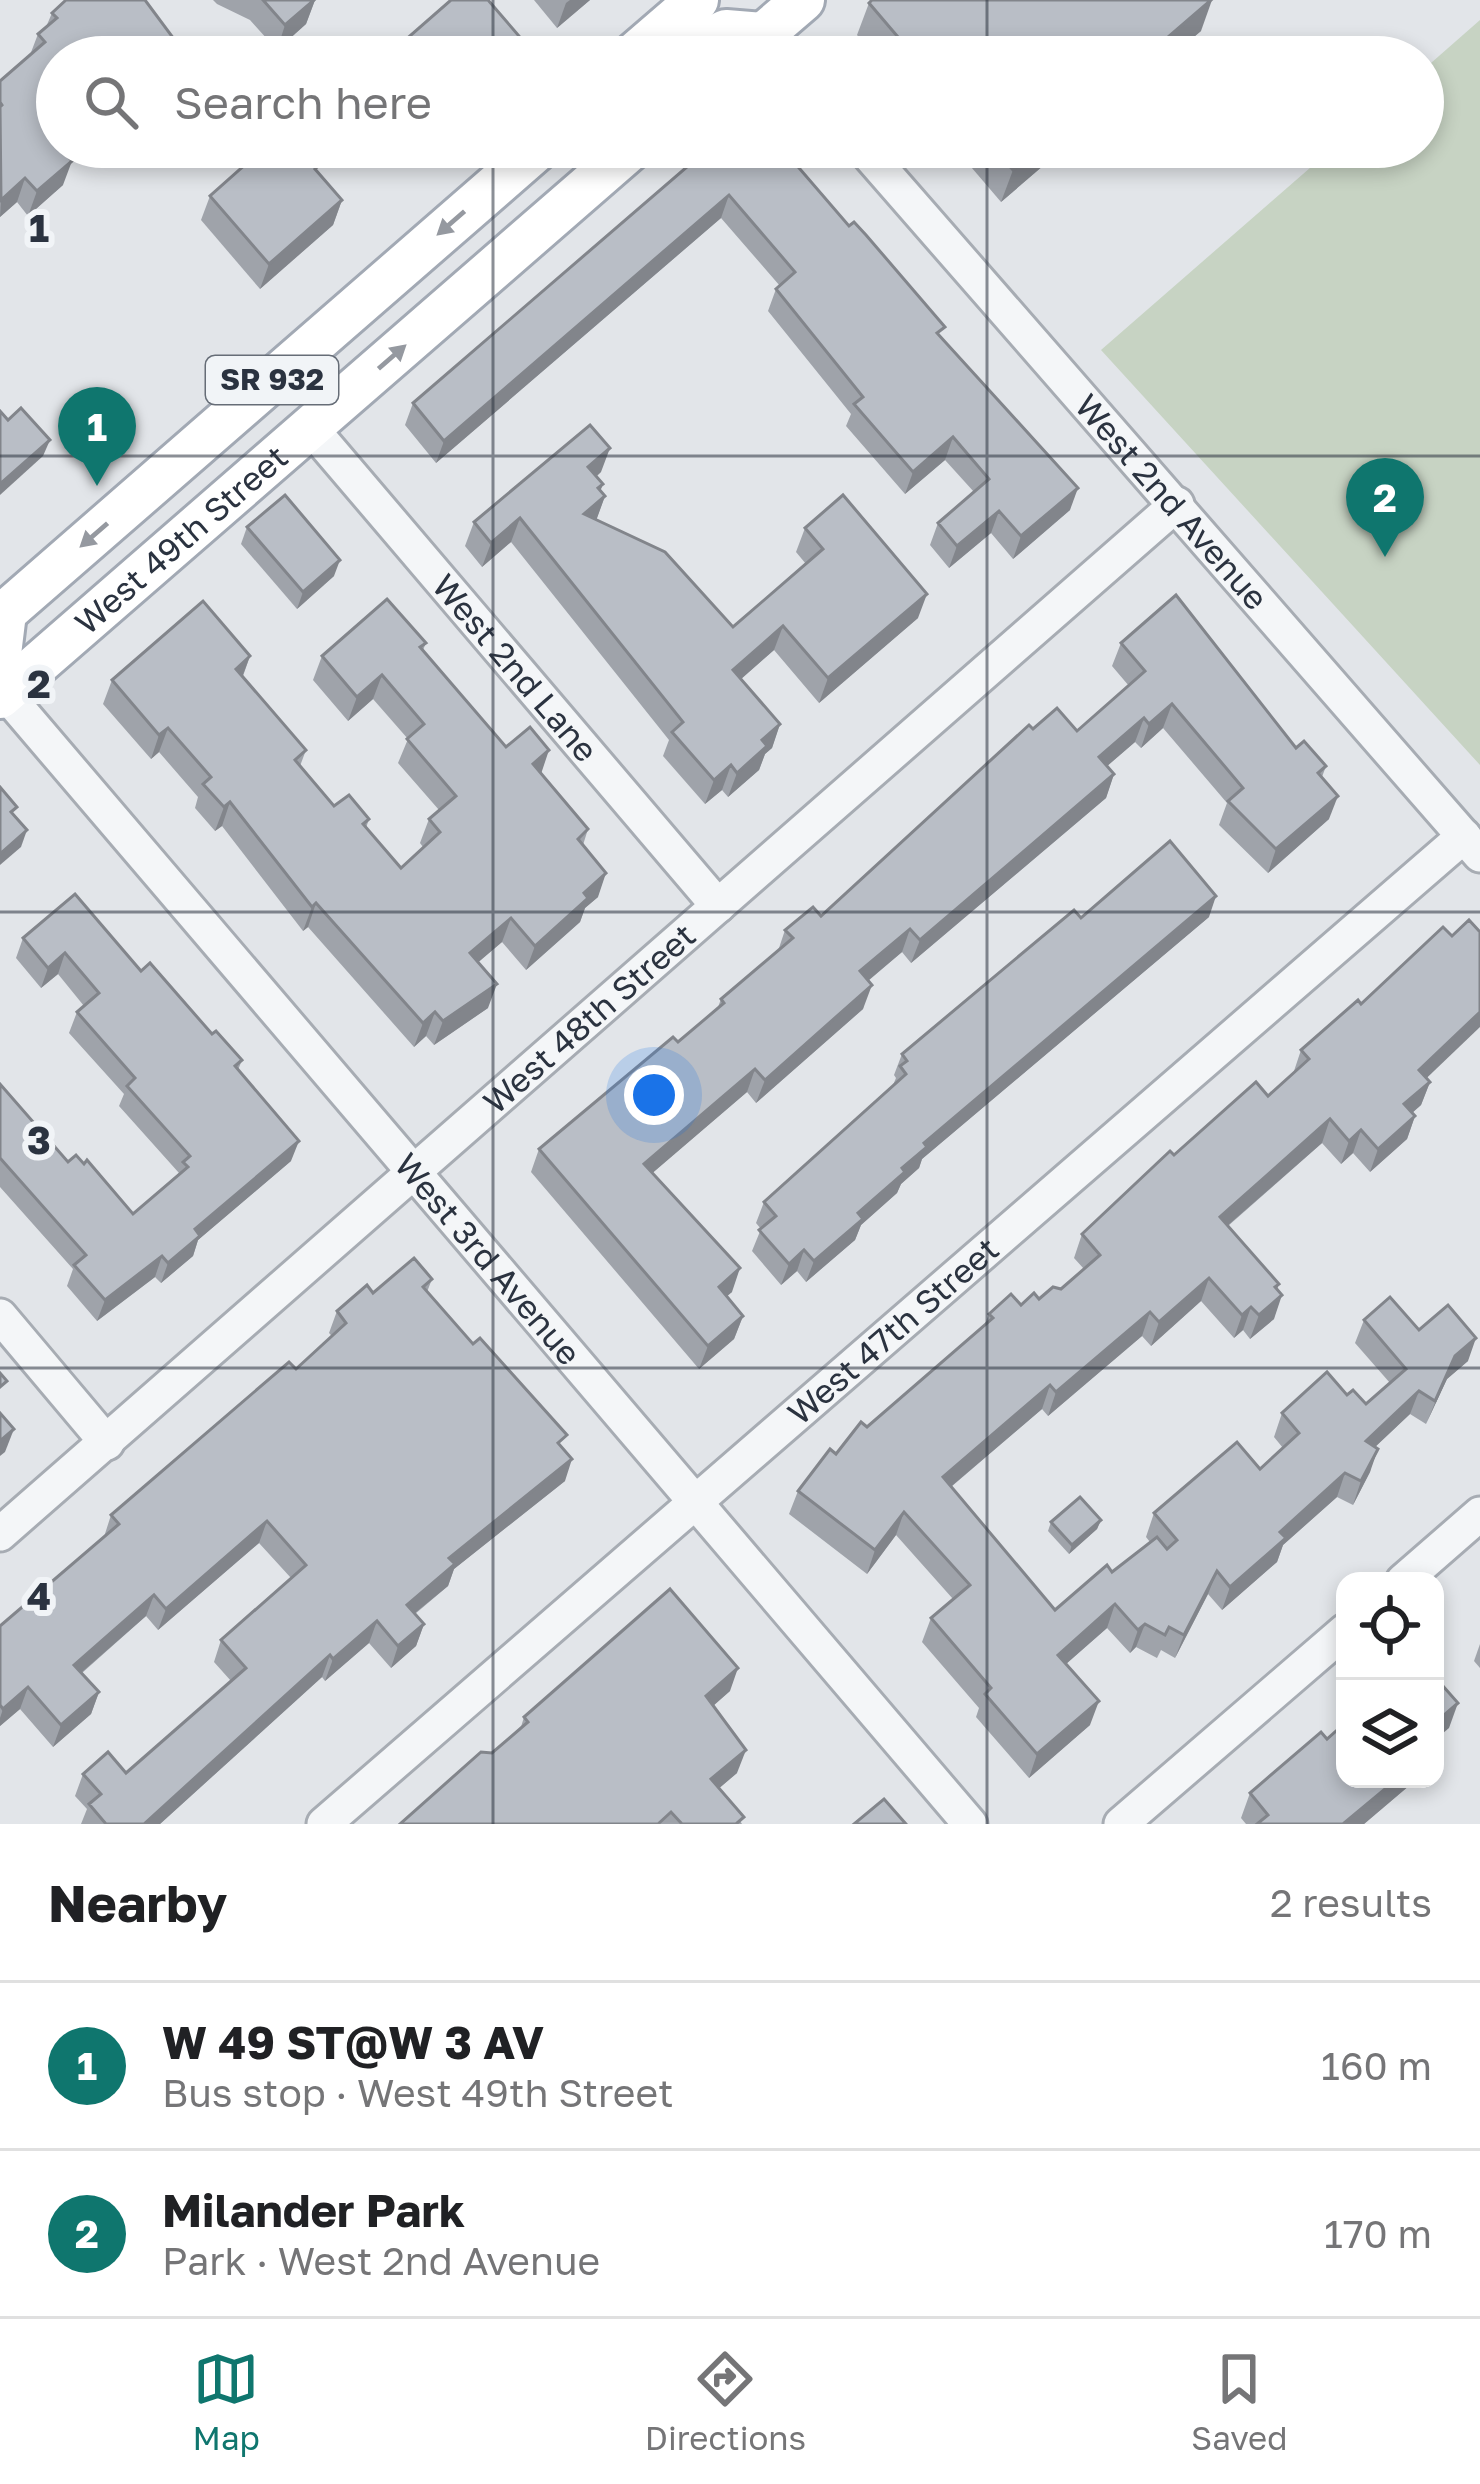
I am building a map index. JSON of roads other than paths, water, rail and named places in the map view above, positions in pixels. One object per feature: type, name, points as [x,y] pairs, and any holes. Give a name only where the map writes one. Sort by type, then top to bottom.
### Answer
[{"type":"main road","points":[[655,36],[697,0]]},
{"type":"main road","points":[[765,36],[803,0]]},
{"type":"main road","points":[[715,36],[726,31],[758,36]]},
{"type":"main road","name":"West 49th Street","points":[[2,647],[517,168]]},
{"type":"main road","name":"West 49th Street","points":[[2,647],[113,599],[610,168]]},
{"type":"main road","points":[[2,647],[113,599]]},
{"type":"street","name":"West 2nd Avenue","points":[[881,168],[1472,845]]},
{"type":"street","name":"West 2nd Lane","points":[[311,428],[718,906]]},
{"type":"street","name":"West 48th Street","points":[[0,1534],[1178,504]]},
{"type":"street","name":"West 3rd Avenue","points":[[2,647],[414,1176],[970,1824]]},
{"type":"street","name":"West 47th Street","points":[[323,1824],[1472,845]]},
{"type":"street","points":[[0,1316],[107,1443]]},
{"type":"street","points":[[1413,1572],[1480,1514]]},
{"type":"street","points":[[1121,1824],[1336,1639]]},
{"type":"place","name":"W 49 ST@W 3 AV","points":[[97,486]]},
{"type":"place","name":"Milander Park","points":[[1385,557]]}]
